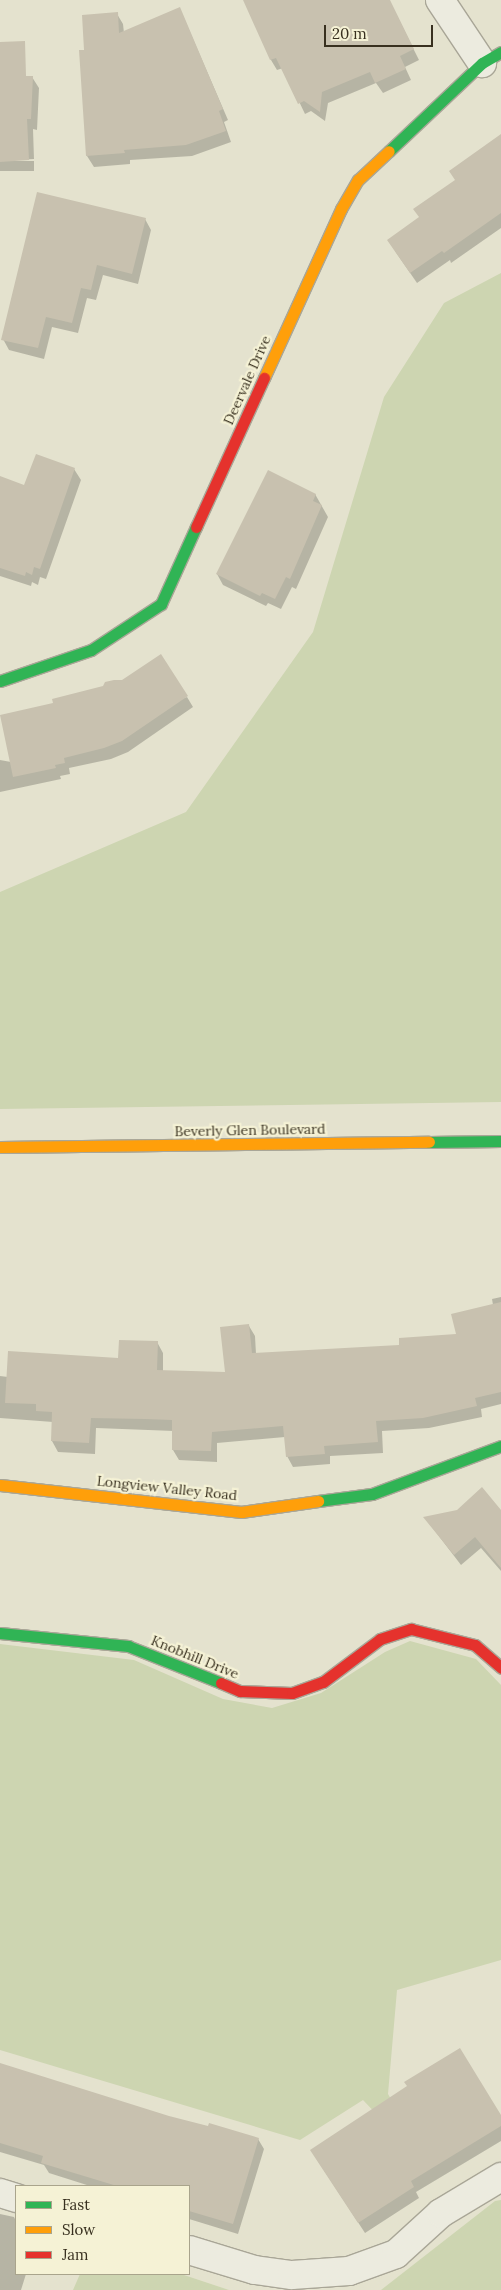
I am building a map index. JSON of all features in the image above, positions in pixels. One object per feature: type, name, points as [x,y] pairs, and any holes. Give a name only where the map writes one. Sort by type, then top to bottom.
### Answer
[{"type":"street","points":[[440,0],[492,58]]},
{"type":"street","name":"Deervale Drive","points":[[0,681],[91,650],[161,604],[341,209],[358,180],[492,58]]},
{"type":"street","name":"Beverly Glen Boulevard","points":[[0,1147],[501,1141]]},
{"type":"street","name":"Longview Valley Road","points":[[0,1485],[240,1512],[372,1494],[501,1446]]},
{"type":"street","name":"Knobhill Drive","points":[[0,1633],[128,1646],[240,1691],[292,1693],[322,1682],[380,1639],[411,1629],[475,1645],[501,1668]]},
{"type":"street","points":[[190,2250],[255,2270],[292,2276],[349,2271],[396,2254],[441,2213],[501,2177]]},
{"type":"street","points":[[0,2193],[15,2198]]},
{"type":"green space","points":[[501,273],[501,1102],[0,1109],[0,892],[186,812],[313,632],[384,397],[444,303]]},
{"type":"green space","points":[[410,1641],[476,1659],[501,1685],[501,1960],[397,1990],[388,2094],[399,2113],[384,2122],[363,2100],[300,2140],[0,2050],[0,1644],[134,1660],[223,1699],[272,1708],[321,1693],[385,1652]]},
{"type":"green space","points":[[501,2200],[501,2290],[381,2290],[495,2201]]},
{"type":"green space","points":[[80,2275],[184,2275],[229,2290],[73,2290]]},
{"type":"building","points":[[243,0],[390,0],[414,49],[400,56],[406,69],[375,83],[370,72],[322,92],[320,112],[304,101],[298,104],[276,58],[270,60]]},
{"type":"building","points":[[180,7],[223,109],[219,111],[226,131],[186,145],[124,150],[125,153],[86,156],[79,50],[84,50],[82,15],[118,12],[119,33]]},
{"type":"building","points":[[25,41],[26,76],[33,76],[31,119],[27,119],[29,160],[0,162],[0,42]]},
{"type":"building","points":[[501,134],[501,213],[444,253],[442,251],[410,273],[387,240],[419,217],[413,209],[455,180],[449,171]]},
{"type":"building","points":[[37,192],[146,218],[132,274],[97,265],[91,290],[81,288],[72,323],[46,317],[38,348],[1,340]]},
{"type":"building","points":[[36,454],[75,468],[40,569],[34,567],[32,575],[26,572],[25,576],[0,568],[0,476],[24,485]]},
{"type":"building","points":[[268,470],[316,494],[313,501],[322,505],[290,579],[286,577],[275,599],[262,593],[260,596],[216,574]]},
{"type":"building","points":[[161,654],[188,696],[122,741],[104,748],[64,758],[65,763],[55,765],[56,768],[13,777],[0,715],[53,703],[52,699],[103,686],[105,682],[122,680]]},
{"type":"building","points":[[501,1302],[501,1392],[475,1398],[477,1406],[423,1418],[376,1421],[378,1442],[324,1446],[325,1454],[286,1457],[283,1426],[212,1432],[211,1451],[172,1450],[172,1420],[91,1418],[89,1443],[51,1441],[52,1412],[36,1411],[36,1404],[5,1403],[8,1351],[118,1358],[119,1340],[158,1341],[157,1370],[225,1372],[220,1327],[249,1324],[252,1353],[399,1345],[399,1338],[456,1334],[451,1314]]},
{"type":"building","points":[[482,1487],[501,1510],[501,1568],[475,1537],[454,1555],[423,1517],[457,1510]]},
{"type":"building","points":[[460,2048],[501,2115],[501,2126],[411,2181],[414,2187],[358,2223],[310,2150],[407,2086],[404,2082]]},
{"type":"building","points":[[0,2063],[169,2116],[208,2126],[209,2123],[259,2138],[233,2224],[190,2211],[190,2185],[114,2185],[41,2163],[43,2156],[0,2143]]},
{"type":"traffic: fast","points":[[389,151],[482,63],[501,52]]},
{"type":"traffic: fast","points":[[0,681],[91,650],[161,604],[196,527]]},
{"type":"traffic: fast","points":[[429,1142],[501,1141]]},
{"type":"traffic: fast","points":[[318,1501],[372,1494],[501,1446]]},
{"type":"traffic: fast","points":[[0,1633],[128,1646],[221,1683]]},
{"type":"traffic: slow","points":[[264,378],[341,209],[358,180],[389,151]]},
{"type":"traffic: slow","points":[[0,1147],[429,1142]]},
{"type":"traffic: slow","points":[[0,1485],[241,1512],[318,1501]]},
{"type":"traffic: jam","points":[[196,527],[264,378]]},
{"type":"traffic: jam","points":[[221,1683],[240,1691],[292,1693],[323,1682],[380,1639],[411,1629],[475,1645],[501,1668]]}]
